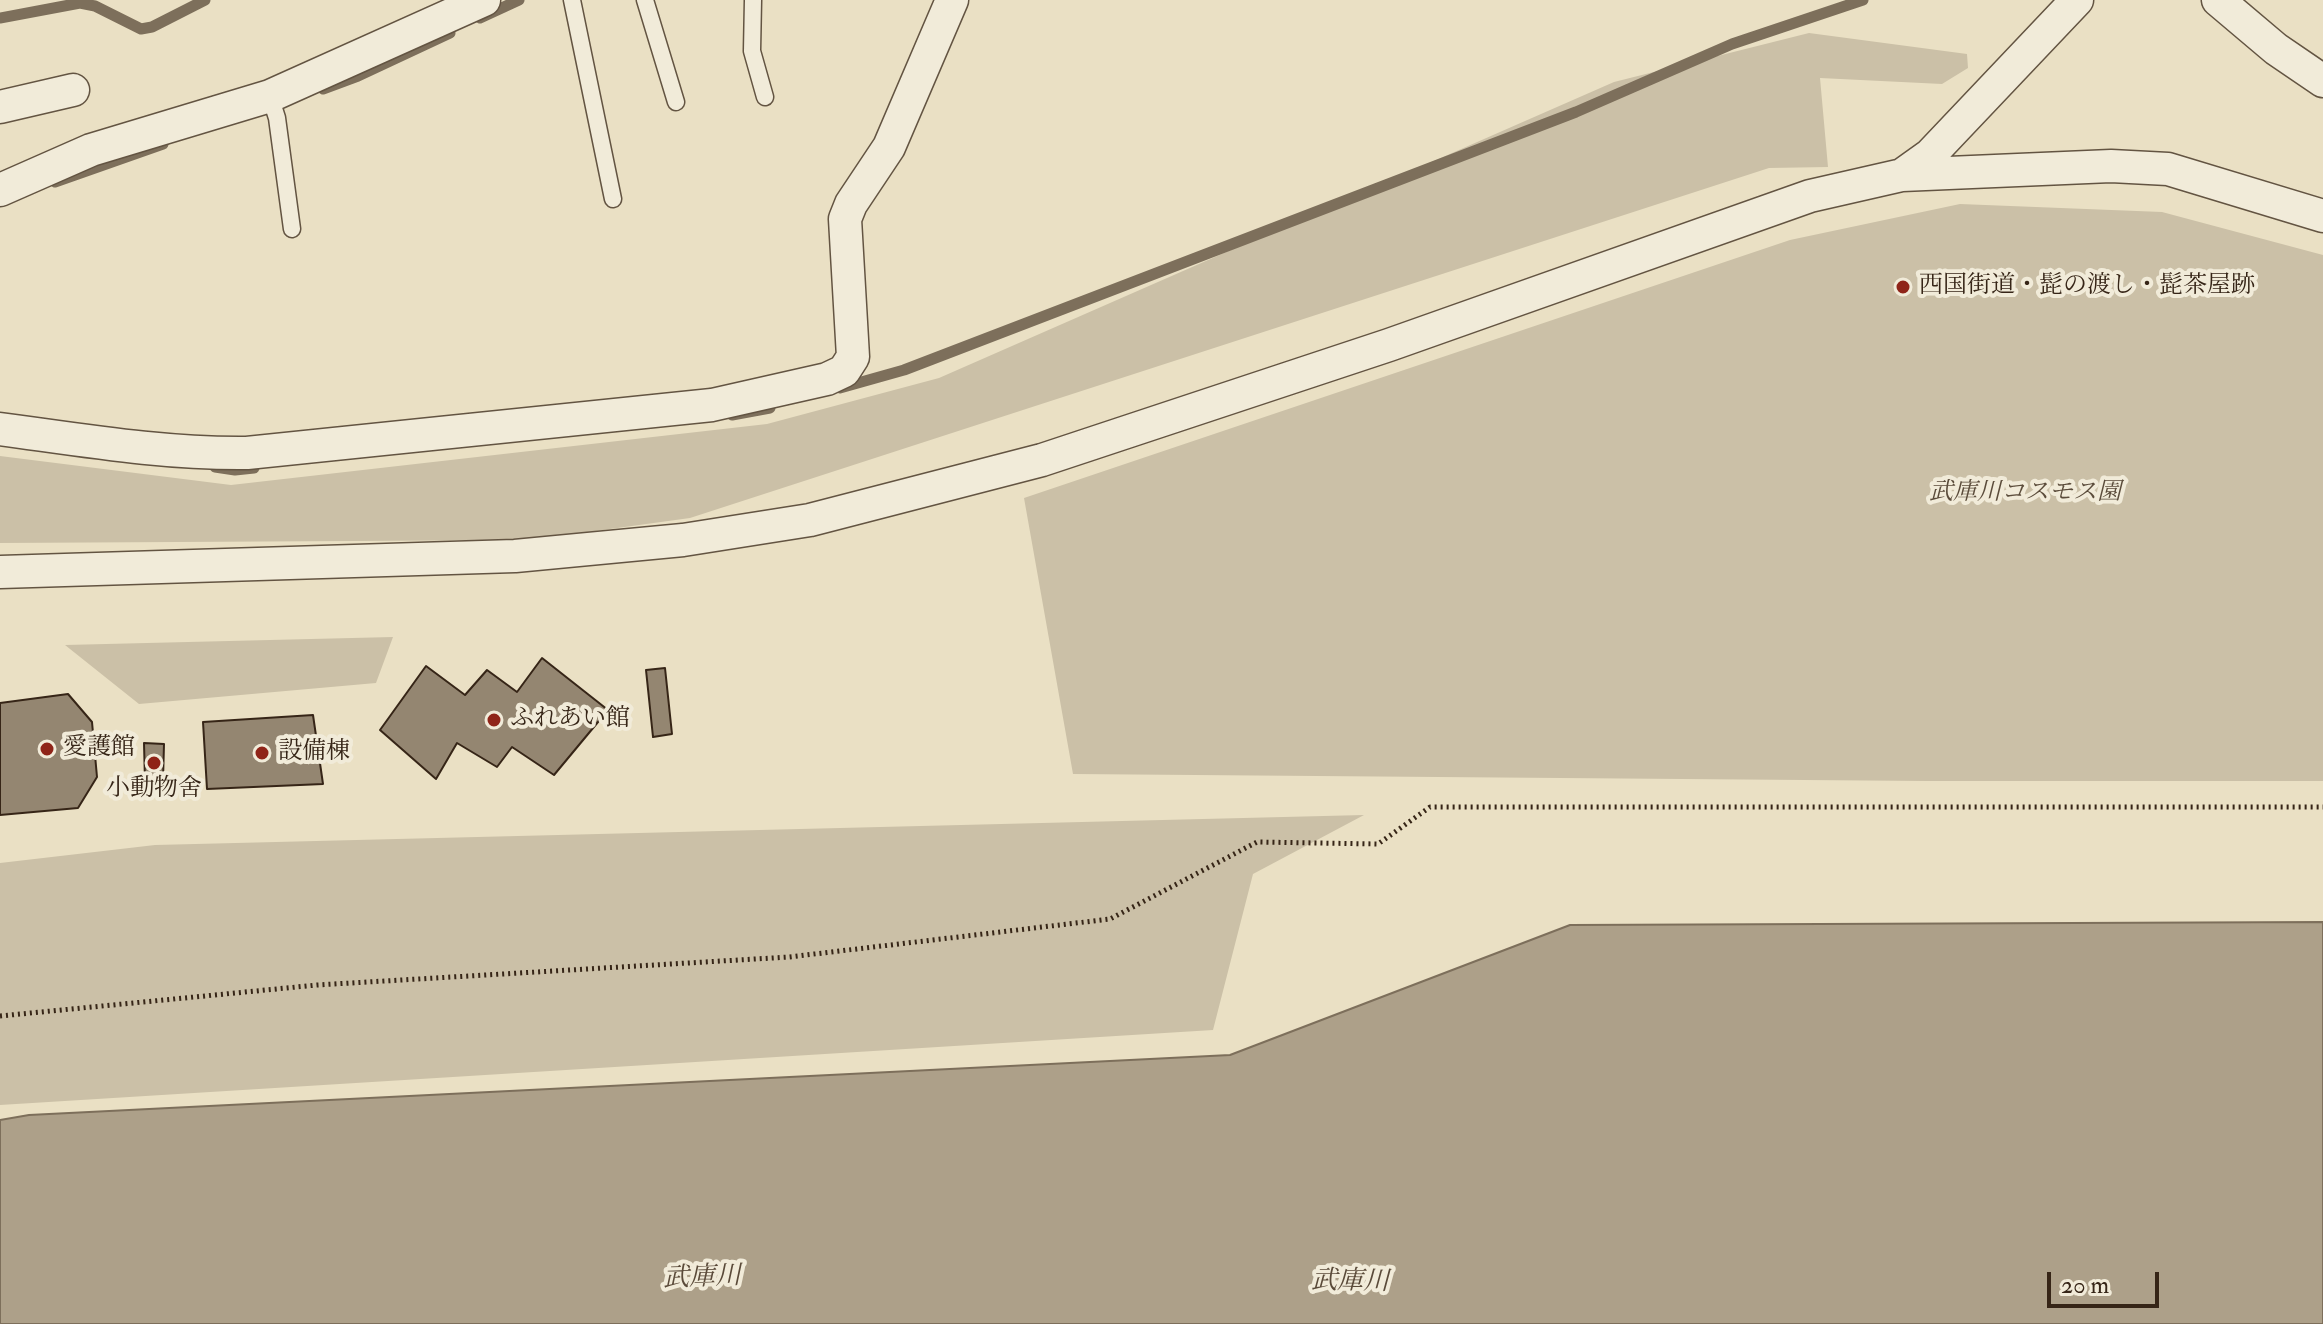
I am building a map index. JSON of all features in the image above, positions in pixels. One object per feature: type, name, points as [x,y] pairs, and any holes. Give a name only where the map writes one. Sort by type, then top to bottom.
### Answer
[{"type":"street","points":[[0,429],[118,445],[247,453],[712,405],[827,379],[844,371],[853,357],[845,219],[851,204],[889,147],[952,0]]},
{"type":"street","points":[[1902,175],[1930,155],[2077,0]]},
{"type":"street","points":[[2218,0],[2276,49],[2323,81]]},
{"type":"street","points":[[0,190],[91,150],[273,105],[332,71],[478,1]]},
{"type":"street","points":[[0,107],[73,90]]},
{"type":"street","points":[[0,572],[515,556],[683,540],[810,520],[1042,460],[1389,345],[1810,196],[1902,175],[2111,166],[2168,169],[2323,216]]},
{"type":"lane","points":[[572,0],[613,199]]},
{"type":"lane","points":[[645,0],[676,102]]},
{"type":"lane","points":[[753,0],[752,51],[765,97]]},
{"type":"lane","points":[[273,105],[292,229]]},
{"type":"path","points":[[0,1016],[317,985],[789,957],[1110,919],[1257,842],[1378,844],[1430,807],[2323,807]]},
{"type":"green space","points":[[1809,33],[1967,54],[1968,68],[1942,84],[1820,78],[1828,167],[1769,168],[690,518],[530,540],[0,543],[0,456],[231,485],[767,424],[939,378],[1614,82]]},
{"type":"green space","name":"武庫川コスモス園","points":[[1960,204],[2162,212],[2323,255],[2323,781],[1073,774],[1024,498],[1790,240]]},
{"type":"green space","points":[[393,637],[376,683],[139,704],[65,645]]},
{"type":"green space","points":[[1364,815],[1253,874],[1213,1030],[0,1105],[0,863],[155,845]]},
{"type":"water","name":"武庫川","points":[[2323,922],[2323,1324],[0,1324],[0,1120],[29,1115],[1230,1055],[1570,925]]},
{"type":"building","name":"ふれあい館","points":[[542,658],[608,710],[554,775],[512,747],[497,767],[457,743],[436,779],[380,730],[426,666],[465,695],[487,670],[517,692]]},
{"type":"building","points":[[665,668],[672,734],[653,737],[646,670]]},
{"type":"building","name":"愛護館","points":[[68,694],[92,722],[97,777],[78,808],[0,815],[0,703]]},
{"type":"building","name":"設備棟","points":[[313,715],[323,784],[207,789],[203,722]]},
{"type":"building","name":"小動物舍","points":[[144,743],[164,744],[163,781],[145,782]]},
{"type":"waterway","points":[[0,18],[80,3],[95,6],[141,29],[152,27],[205,0]]},
{"type":"waterway","points":[[480,18],[519,0]]},
{"type":"waterway","points":[[840,388],[904,370],[1576,112],[1732,44],[1863,0]]},
{"type":"waterway","points":[[323,89],[450,33]]},
{"type":"waterway","points":[[55,182],[163,144]]},
{"type":"waterway","points":[[732,415],[770,408]]},
{"type":"waterway","points":[[215,467],[235,470],[254,468]]},
{"type":"place","name":"西国街道・髭の渡し・髭茶屋跡","points":[[1903,287]]},
{"type":"place","name":"ふれあい館","points":[[494,720]]},
{"type":"place","name":"愛護館","points":[[47,749]]},
{"type":"place","name":"設備棟","points":[[262,753]]},
{"type":"place","name":"小動物舍","points":[[154,763]]}]
